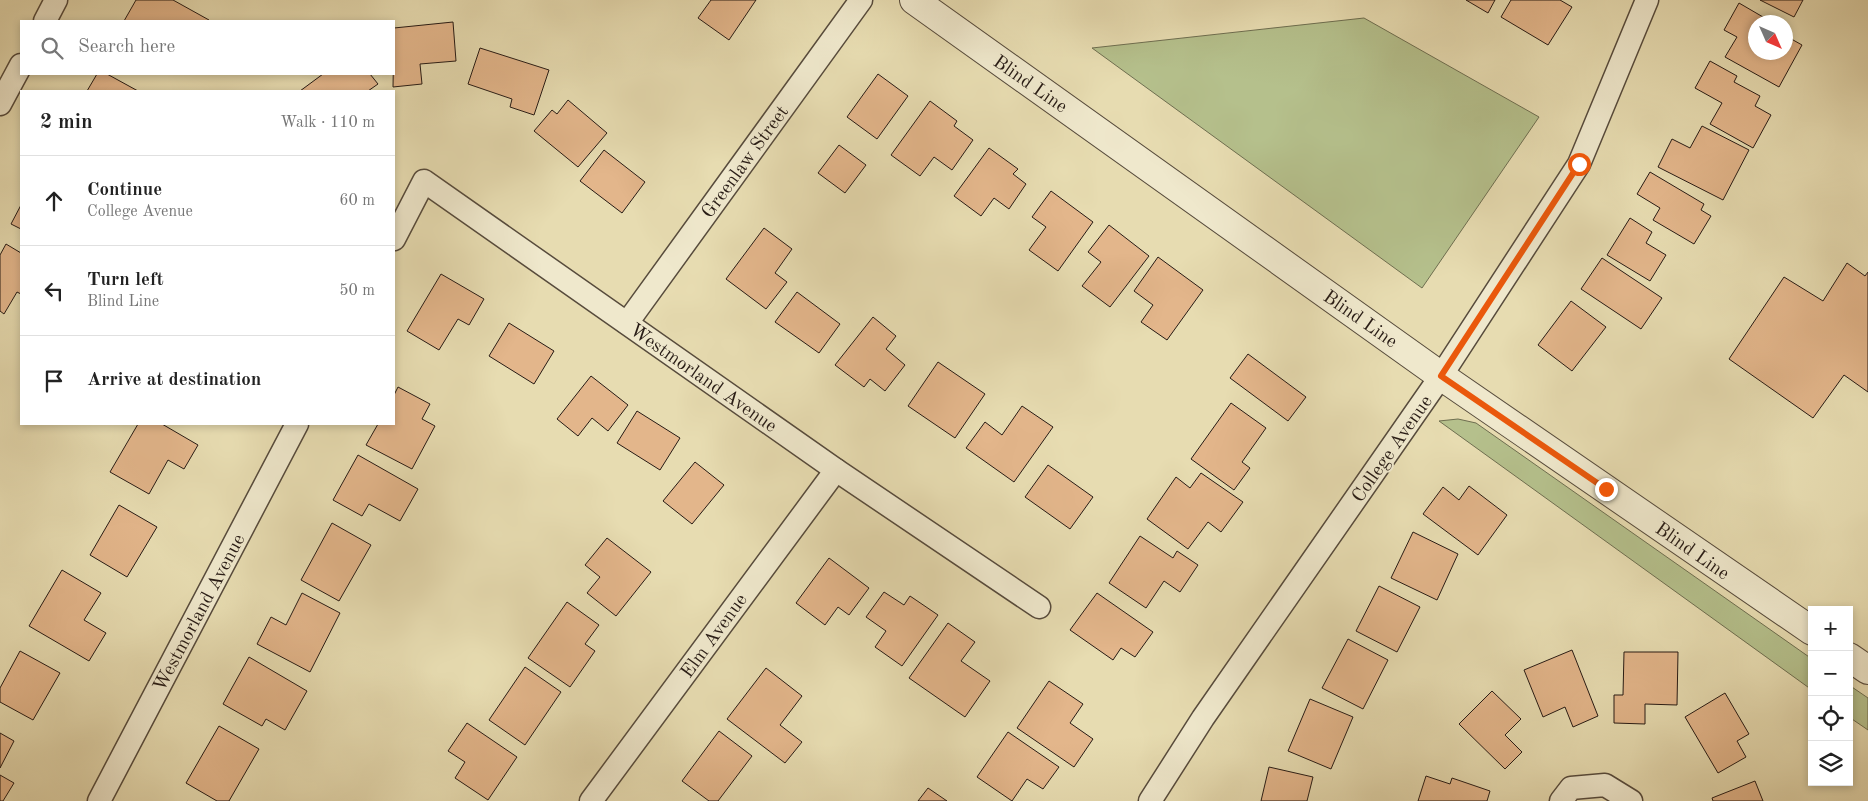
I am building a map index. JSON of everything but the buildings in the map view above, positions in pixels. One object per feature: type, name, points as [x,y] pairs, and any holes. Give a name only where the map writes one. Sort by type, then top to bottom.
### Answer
[{"type":"street","points":[[46,20],[56,0]]},
{"type":"street","name":"Greenlaw Street","points":[[627,323],[861,0]]},
{"type":"street","name":"Blind Line","points":[[914,0],[1441,376],[1808,628]]},
{"type":"street","name":"College Avenue","points":[[1150,801],[1203,718],[1441,376],[1579,164],[1647,0]]},
{"type":"street","points":[[0,104],[20,67]]},
{"type":"street","name":"Westmorland Avenue","points":[[395,237],[424,181],[836,470],[1039,607]]},
{"type":"street","name":"Westmorland Avenue","points":[[99,801],[296,425]]},
{"type":"street","name":"Elm Avenue","points":[[591,801],[836,470]]},
{"type":"street","points":[[1853,660],[1868,670]]},
{"type":"street","points":[[1561,801],[1571,788],[1605,785],[1631,801]]},
{"type":"green space","points":[[1364,18],[1539,117],[1422,288],[1092,48]]},
{"type":"green space","points":[[1458,419],[1476,423],[1808,656],[1808,687],[1439,421]]},
{"type":"green space","points":[[1853,688],[1868,698],[1868,730],[1853,720]]},
{"type":"route","points":[[1579,164],[1441,376],[1606,489]]}]
